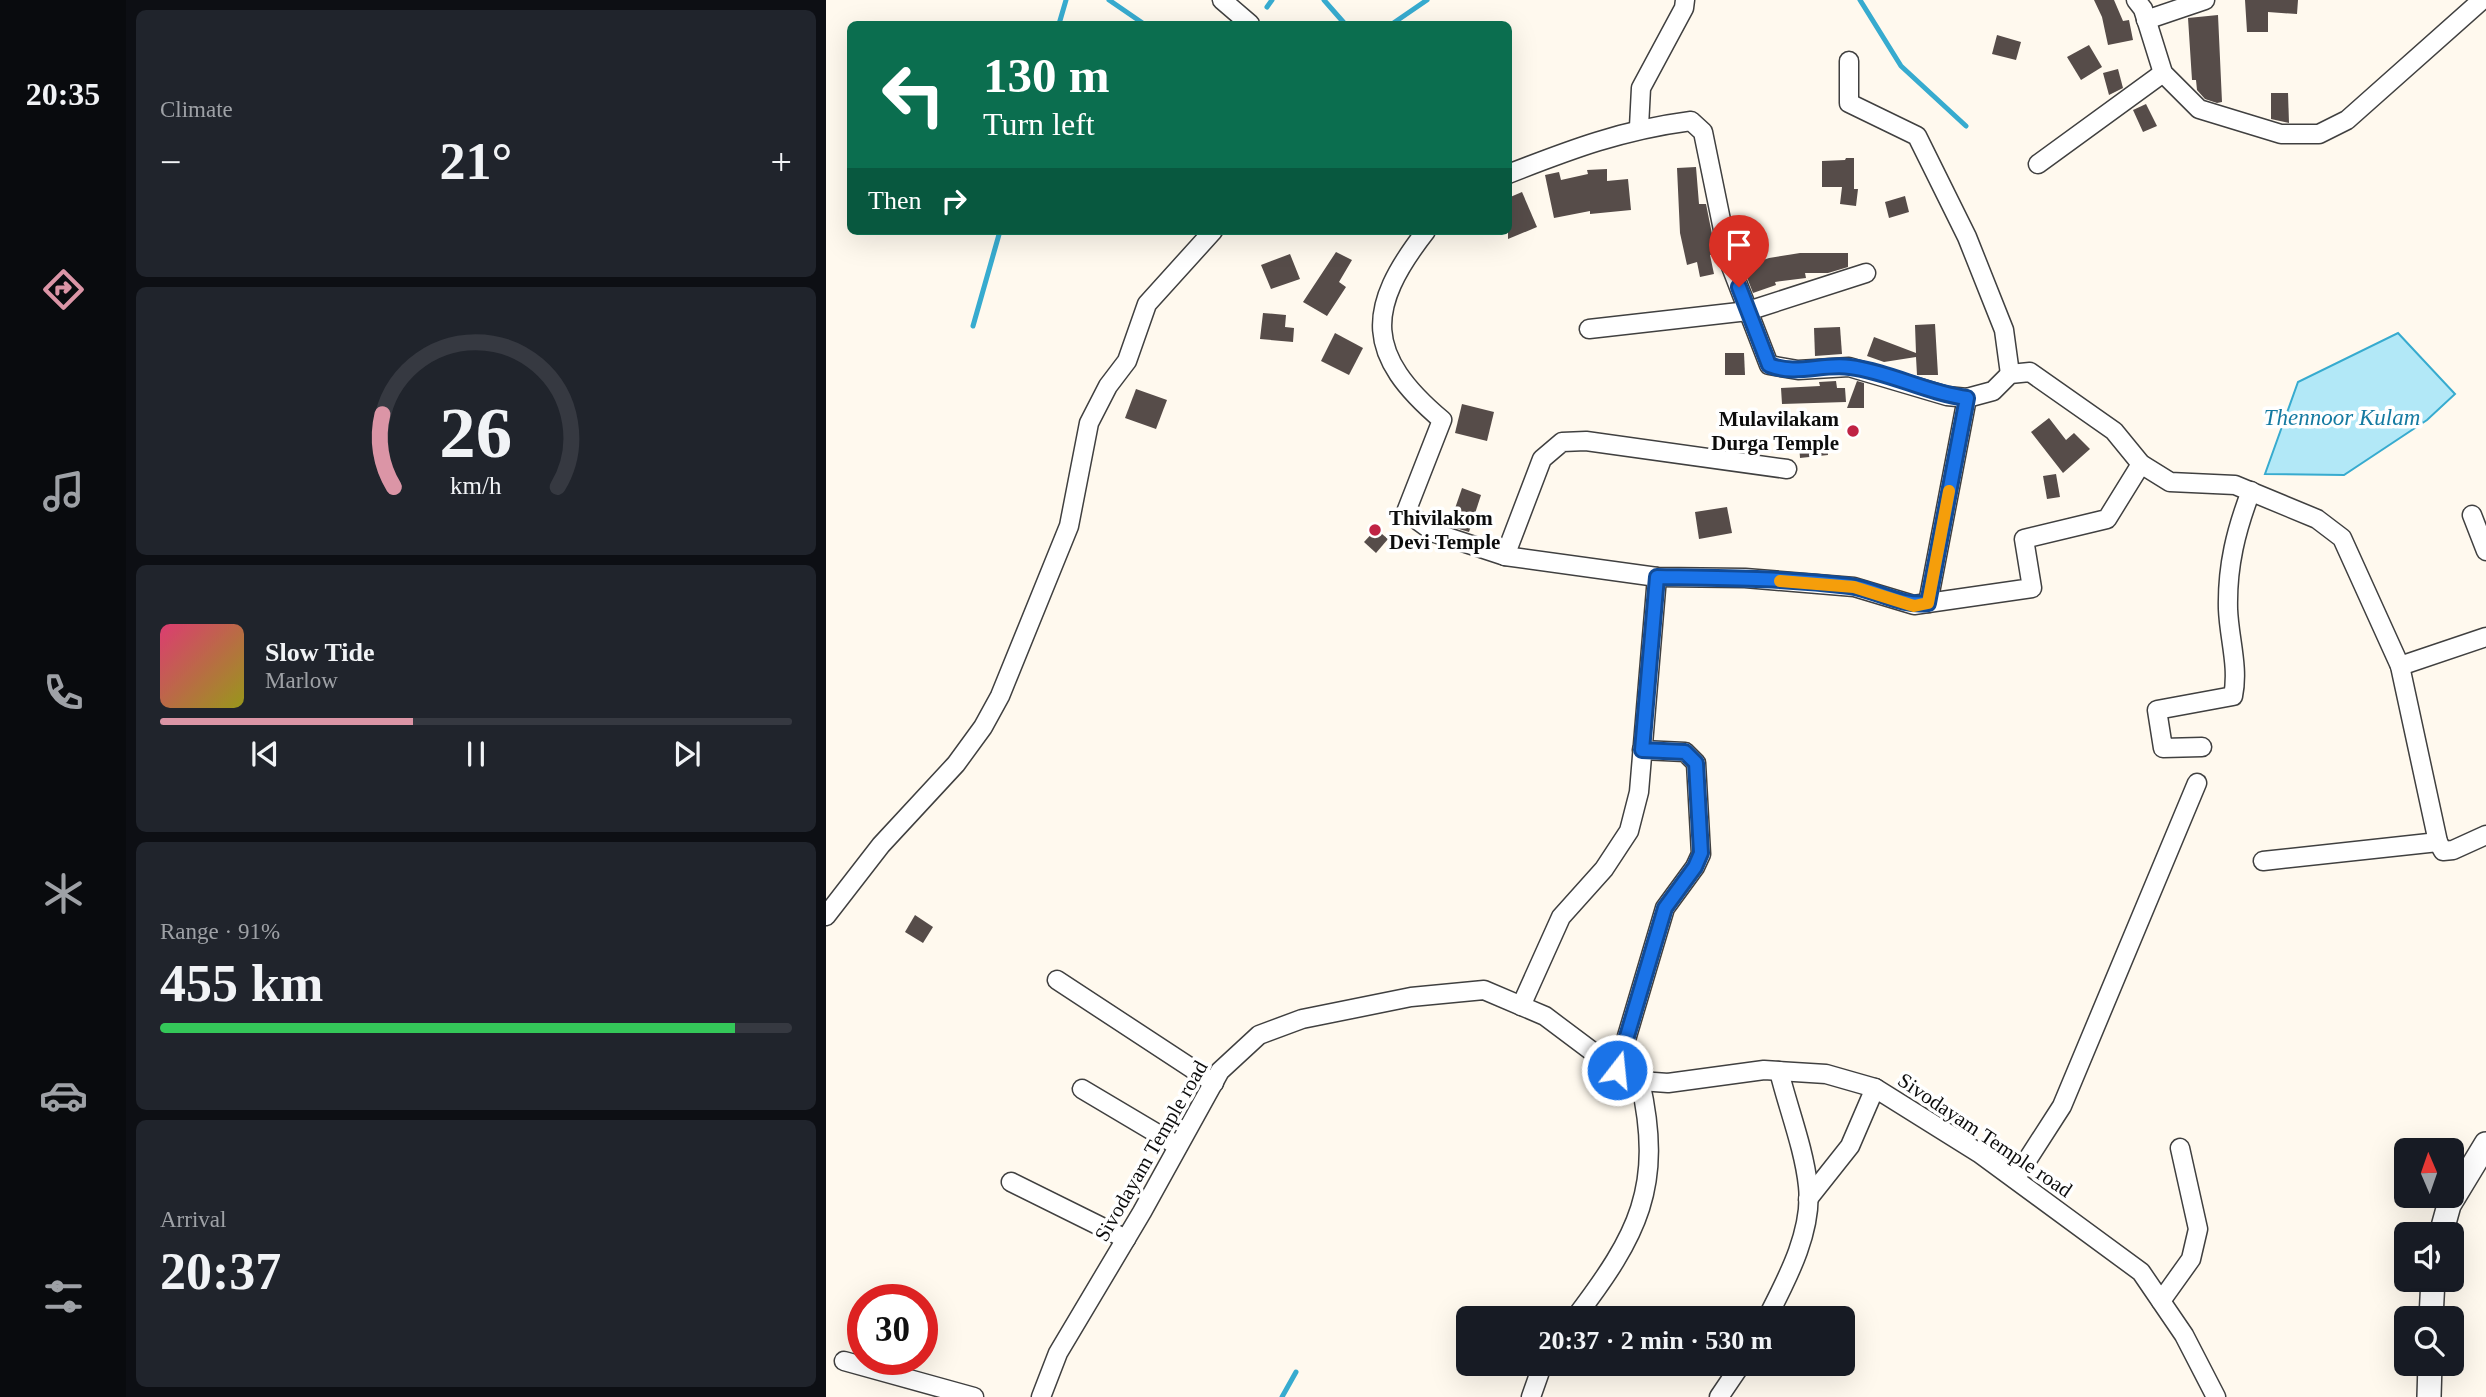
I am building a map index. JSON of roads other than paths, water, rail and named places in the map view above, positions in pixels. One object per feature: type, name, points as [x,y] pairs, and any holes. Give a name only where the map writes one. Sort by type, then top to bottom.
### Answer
[{"type":"street","points":[[1222,0],[1246,21]]},
{"type":"street","points":[[1639,128],[1641,88],[1684,8],[1685,0]]},
{"type":"street","points":[[2136,0],[2143,9],[2163,73],[2199,109],[2281,134],[2319,134],[2347,120],[2482,0]]},
{"type":"street","points":[[2147,20],[2205,0]]},
{"type":"street","points":[[1849,61],[1849,103],[1917,136],[1968,237],[1999,318],[2010,374]]},
{"type":"street","points":[[2038,164],[2163,73]]},
{"type":"street","points":[[1512,172],[1639,128],[1691,121],[1703,132],[1730,264],[1769,365],[1798,370],[1849,366],[1947,396],[1967,398],[1993,391],[2010,374],[2030,372],[2114,431],[2141,464],[2170,482],[2235,485],[2317,519],[2343,538],[2400,666],[2438,842],[2444,851],[2453,850],[2486,835]]},
{"type":"street","points":[[826,916],[881,845],[956,764],[984,727],[1000,696],[1069,526],[1089,423],[1108,386],[1127,361],[1147,304],[1209,235]]},
{"type":"street","points":[[1423,235],[1384,298],[1380,325],[1388,354],[1402,380],[1442,420],[1406,512],[1435,533],[1505,556],[1657,577],[1745,578],[1854,587],[1914,606],[2032,588],[2024,539],[2107,519],[2141,464]]},
{"type":"street","points":[[1589,329],[1748,311],[1866,273]]},
{"type":"street","points":[[1928,603],[1967,398]]},
{"type":"street","points":[[1505,556],[1542,459],[1562,442],[1586,441],[1787,470]]},
{"type":"street","points":[[2202,747],[2163,748],[2157,710],[2232,696],[2236,679],[2228,607],[2234,534],[2251,491]]},
{"type":"street","points":[[2472,515],[2486,551]]},
{"type":"street","points":[[1521,1006],[1561,917],[1604,869],[1629,831],[1639,792],[1657,577]]},
{"type":"street","points":[[2400,666],[2486,637]]},
{"type":"street","points":[[1617,1070],[1665,908],[1695,867],[1701,853],[1696,763],[1685,752],[1642,750]]},
{"type":"street","points":[[2015,1179],[2062,1106],[2197,783]]},
{"type":"street","points":[[2263,861],[2438,842]]},
{"type":"street","points":[[1057,980],[1214,1083]]},
{"type":"street","name":"Sivodayam Temple road","points":[[1041,1397],[1058,1353],[1126,1239],[1220,1071],[1259,1035],[1302,1019],[1412,997],[1484,990],[1545,1016],[1617,1070],[1640,1081],[1668,1083],[1764,1070],[1826,1074],[1875,1088],[1979,1153],[2141,1272],[2184,1335],[2216,1397]]},
{"type":"street","points":[[1772,1306],[1798,1247],[1808,1199],[1808,1185],[1779,1071]]},
{"type":"street","points":[[1584,1306],[1610,1271],[1634,1225],[1650,1176],[1650,1139],[1640,1081]]},
{"type":"street","points":[[1808,1199],[1850,1146],[1875,1088]]},
{"type":"street","points":[[1082,1089],[1178,1146]]},
{"type":"street","points":[[2444,1222],[2449,1205],[2486,1144]]},
{"type":"street","points":[[2161,1301],[2191,1259],[2198,1229],[2180,1147]]},
{"type":"street","points":[[1012,1182],[1126,1239]]},
{"type":"street","points":[[844,1362],[974,1397]]},
{"type":"street","points":[[1531,1397],[1538,1376]]},
{"type":"street","points":[[1719,1397],[1733,1376]]},
{"type":"street","points":[[2429,1397],[2430,1376]]},
{"type":"water","name":"Thennoor Kulam","points":[[2398,333],[2455,394],[2427,420],[2344,475],[2265,474],[2298,382]]},
{"type":"waterway","points":[[1060,21],[1066,0]]},
{"type":"waterway","points":[[1109,0],[1140,21]]},
{"type":"waterway","points":[[1267,7],[1272,0]]},
{"type":"waterway","points":[[1324,0],[1342,21]]},
{"type":"waterway","points":[[1396,21],[1427,0]]},
{"type":"waterway","points":[[1860,0],[1901,66],[1966,126]]},
{"type":"waterway","points":[[973,326],[999,235]]},
{"type":"waterway","points":[[1282,1397],[1296,1372]]},
{"type":"place","name":"Mulavilakam Durga Temple","points":[[1853,431]]},
{"type":"place","name":"Thivilakom Devi Temple","points":[[1375,530]]}]
